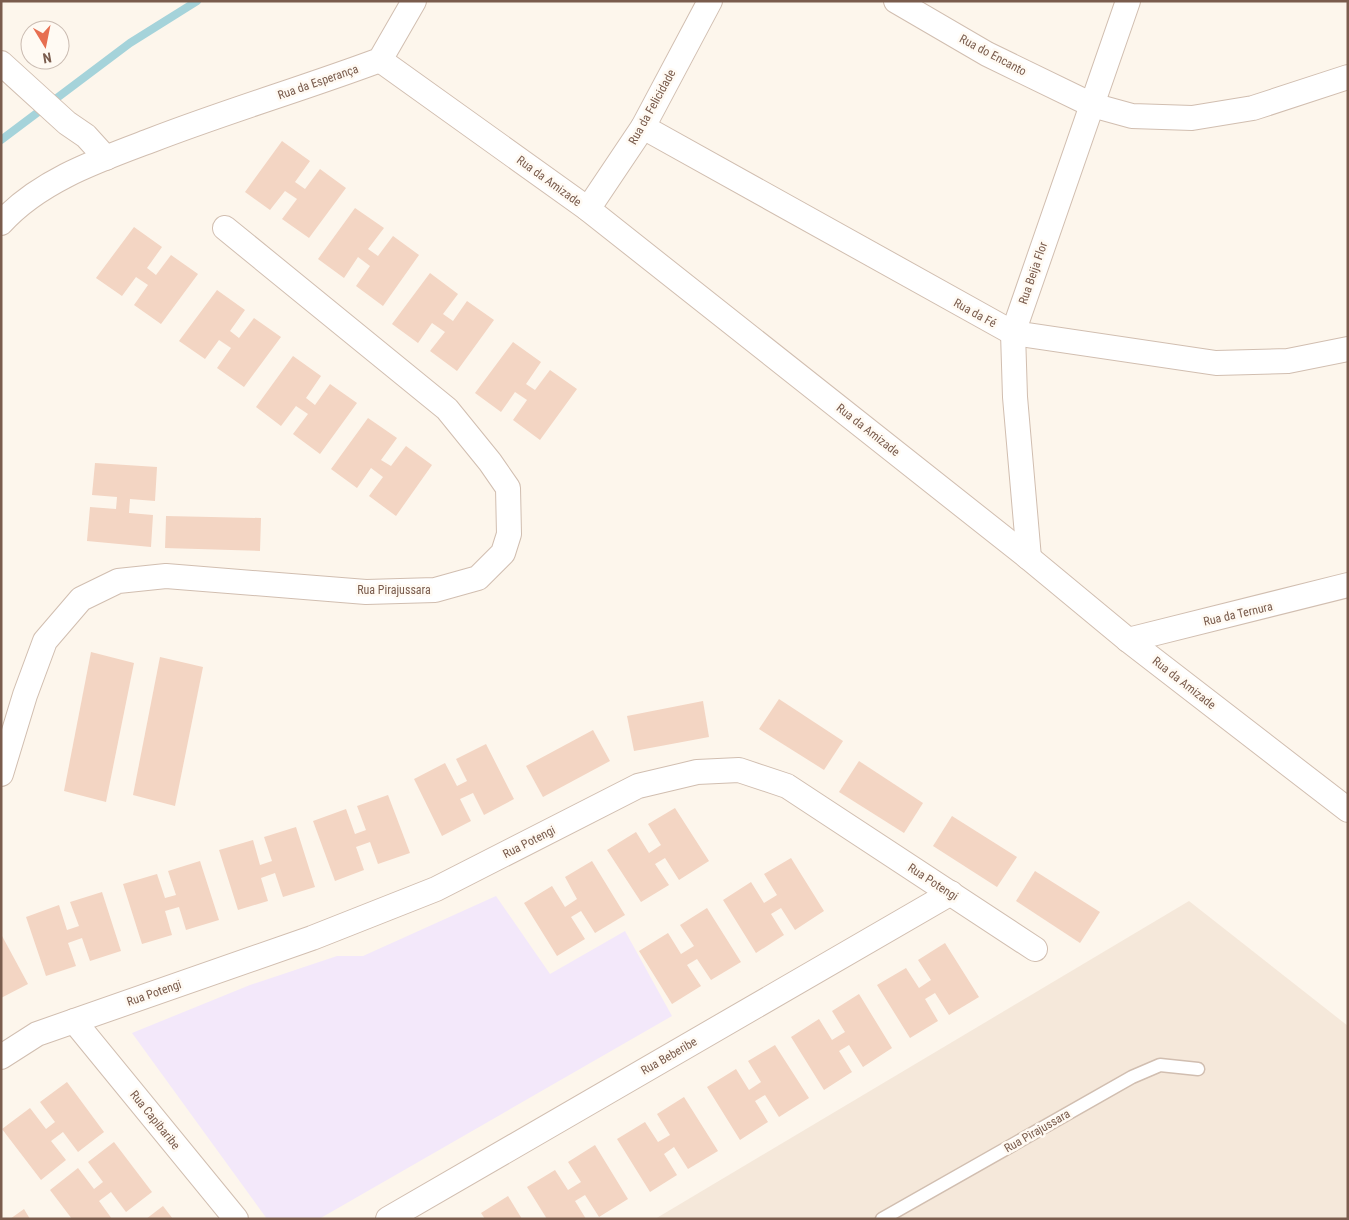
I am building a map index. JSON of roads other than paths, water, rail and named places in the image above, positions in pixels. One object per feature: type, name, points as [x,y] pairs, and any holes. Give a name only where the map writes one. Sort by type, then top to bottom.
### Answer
[{"type":"street","points":[[380,60],[414,1]]},
{"type":"street","name":"Rua da Felicidade","points":[[588,209],[642,127],[710,1]]},
{"type":"street","name":"Rua do Encanto","points":[[896,1],[987,54],[1092,105],[1132,116],[1192,118],[1253,108],[1348,77]]},
{"type":"street","name":"Rua Beija Flor","points":[[1029,558],[1015,397],[1012,333],[1128,1]]},
{"type":"street","name":"Rua da Esperança","points":[[1,223],[44,187],[106,158],[192,125],[380,60]]},
{"type":"street","name":"Rua da Amizade","points":[[380,60],[588,209],[1029,558],[1128,640],[1348,810]]},
{"type":"street","points":[[1,64],[66,123],[86,136],[106,158]]},
{"type":"street","name":"Rua da Fé","points":[[642,127],[1012,333],[1216,363],[1288,362],[1348,349]]},
{"type":"street","name":"Rua Pirajussara","points":[[1,774],[25,695],[45,641],[81,599],[118,581],[166,576],[366,592],[435,590],[478,578],[503,553],[510,534],[508,488],[490,462],[447,409],[225,228]]},
{"type":"street","name":"Rua da Ternura","points":[[1128,640],[1348,585]]},
{"type":"street","name":"Rua Potengi","points":[[1,1057],[36,1034],[312,938],[436,889],[638,786],[697,772],[739,770],[787,786],[1035,949]]},
{"type":"street","name":"Rua Beberibe","points":[[388,1219],[951,893]]},
{"type":"street","name":"Rua Capibaribe","points":[[74,1021],[236,1219]]},
{"type":"lane","name":"Rua Pirajussara","points":[[882,1219],[1132,1077],[1160,1065],[1198,1069]]},
{"type":"waterway","points":[[1,140],[130,43],[197,1]]}]
